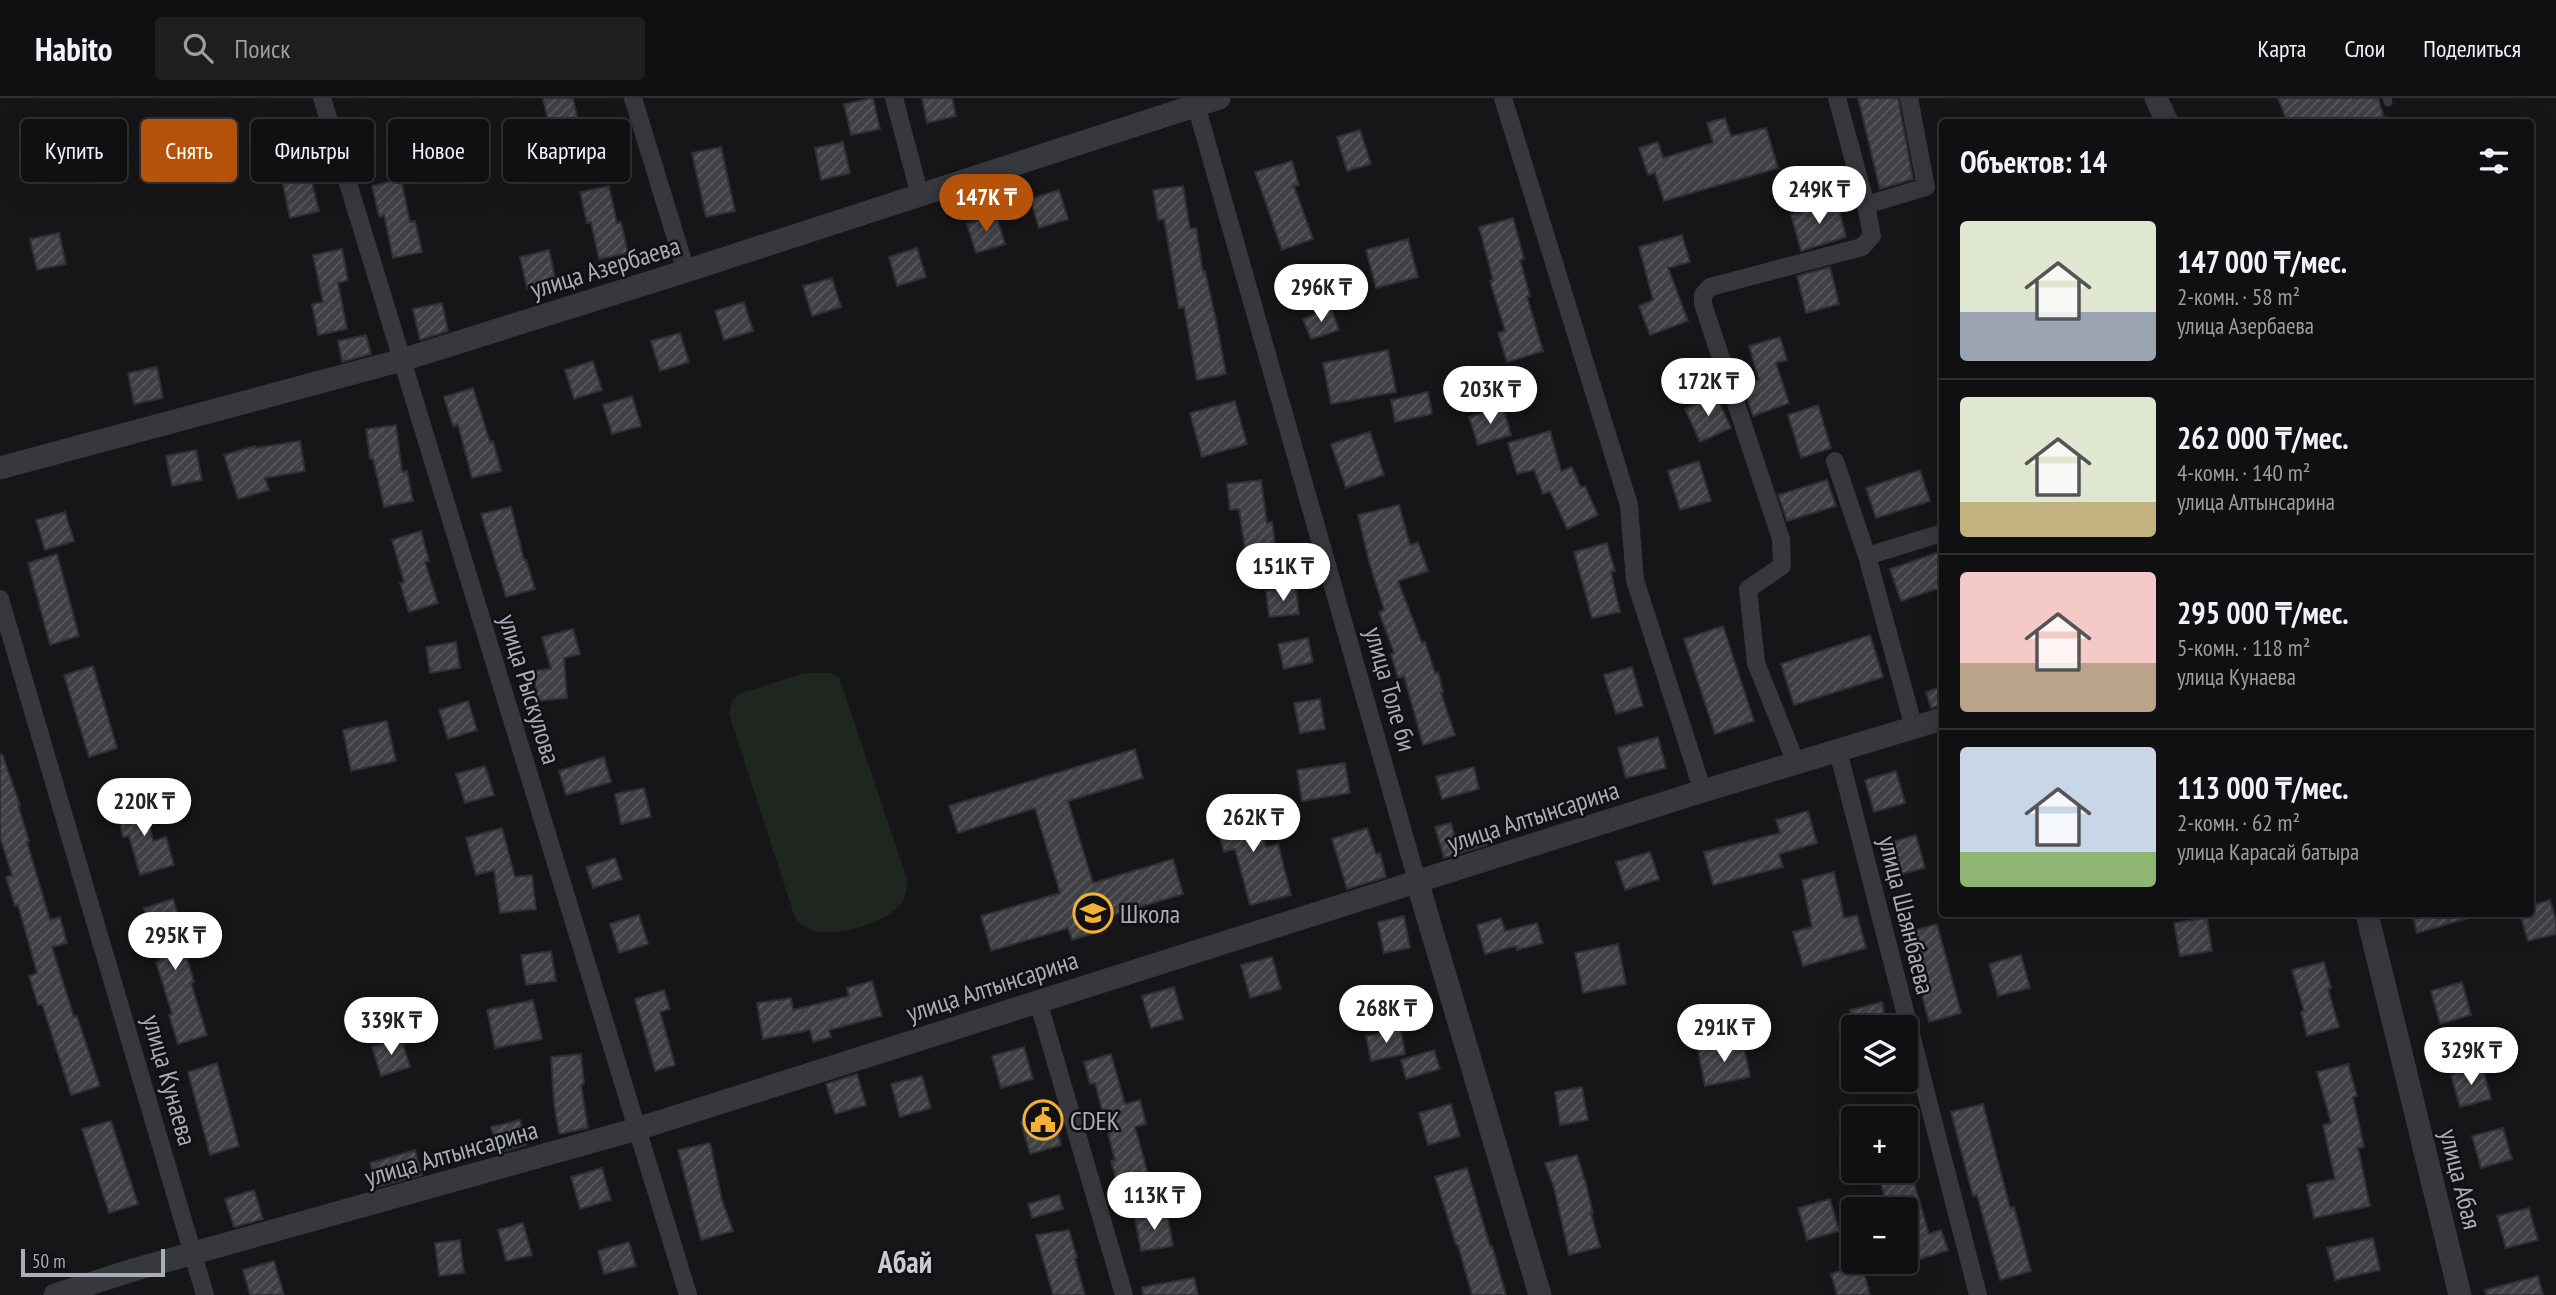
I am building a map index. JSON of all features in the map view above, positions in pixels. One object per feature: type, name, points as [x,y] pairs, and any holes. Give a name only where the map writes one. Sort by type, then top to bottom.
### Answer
[{"type":"street","name":"улица Рыскулова","points":[[322,98],[688,1295]]},
{"type":"street","points":[[633,98],[686,271]]},
{"type":"street","points":[[894,98],[920,196]]},
{"type":"street","name":"улица Азербаева","points":[[0,468],[402,360],[920,196],[1195,102],[1219,98]]},
{"type":"street","points":[[1503,98],[1629,505],[1635,580],[1703,792]]},
{"type":"street","points":[[1796,763],[1756,663],[1748,589],[1782,566],[1781,539],[1703,304],[1703,295],[1710,287],[1862,247],[1872,236],[1837,98]]},
{"type":"street","points":[[1866,205],[1926,187],[1909,98]]},
{"type":"street","points":[[2157,98],[2166,119]]},
{"type":"street","name":"улица Толе би","points":[[1195,102],[1417,881],[1540,1295]]},
{"type":"street","points":[[1835,461],[1867,556],[1914,727]]},
{"type":"street","points":[[1867,556],[1939,534]]},
{"type":"street","name":"улица Кунаева","points":[[0,599],[205,1295]]},
{"type":"street","name":"улица Алтынсарина","points":[[55,1295],[133,1270],[638,1129],[1417,881],[1939,720]]},
{"type":"street","name":"улица Шаянбаева","points":[[1838,751],[1978,1295]]},
{"type":"street","name":"улица Абая","points":[[2368,917],[2460,1295]]},
{"type":"street","points":[[1038,1001],[1124,1295]]},
{"type":"shaded area","points":[[804,673],[831,673],[839,677],[907,879],[904,899],[892,912],[870,924],[843,931],[818,932],[804,927],[795,918],[729,714],[732,701],[739,694]]},
{"type":"building","points":[[543,98],[573,98],[578,119],[547,119]]},
{"type":"building","points":[[873,98],[880,129],[851,135],[844,104]]},
{"type":"building","points":[[922,98],[952,98],[956,116],[927,123]]},
{"type":"building","points":[[1858,98],[1898,98],[1913,179],[1880,189]]},
{"type":"building","points":[[2278,98],[2378,98],[2384,117],[2378,119],[2286,119]]},
{"type":"building","points":[[1725,118],[1731,136],[1766,128],[1778,168],[1664,201],[1655,173],[1648,175],[1639,148],[1658,142],[1663,158],[1713,143],[1707,123]]},
{"type":"building","points":[[1360,130],[1371,164],[1347,171],[1337,137]]},
{"type":"building","points":[[843,142],[850,173],[821,180],[815,148]]},
{"type":"building","points":[[721,147],[735,211],[706,217],[692,153]]},
{"type":"building","points":[[1292,161],[1299,185],[1294,186],[1313,239],[1282,250],[1255,172]]},
{"type":"building","points":[[282,182],[312,182],[319,211],[290,218]]},
{"type":"building","points":[[402,182],[410,222],[415,221],[422,252],[393,258],[384,215],[379,217],[372,186]]},
{"type":"building","points":[[609,186],[617,223],[621,222],[628,253],[599,259],[591,222],[587,223],[580,192]]},
{"type":"building","points":[[1183,186],[1190,229],[1196,228],[1226,374],[1197,380],[1184,307],[1179,308],[1164,219],[1158,220],[1153,190]]},
{"type":"building","points":[[1059,190],[1068,219],[1039,228],[1030,199]]},
{"type":"building","points":[[1837,202],[1846,237],[1801,251],[1791,215]]},
{"type":"building","points":[[996,215],[1005,244],[976,253],[967,224]]},
{"type":"building","points":[[1513,218],[1524,259],[1520,260],[1530,296],[1527,297],[1543,351],[1507,362],[1498,333],[1505,331],[1490,281],[1493,280],[1479,227]]},
{"type":"building","points":[[59,233],[66,264],[37,270],[30,239]]},
{"type":"building","points":[[1682,235],[1690,262],[1668,268],[1688,321],[1650,335],[1639,306],[1653,300],[1639,247]]},
{"type":"building","points":[[1408,239],[1418,277],[1376,288],[1366,250]]},
{"type":"building","points":[[917,248],[926,277],[897,286],[889,257]]},
{"type":"building","points":[[342,249],[348,280],[338,283],[347,329],[318,335],[312,304],[323,302],[313,255]]},
{"type":"building","points":[[549,250],[556,282],[527,288],[520,257]]},
{"type":"building","points":[[1830,267],[1839,304],[1806,313],[1797,276]]},
{"type":"building","points":[[832,278],[841,307],[812,316],[803,286]]},
{"type":"building","points":[[744,302],[753,331],[724,340],[715,311]]},
{"type":"building","points":[[442,303],[448,331],[420,340],[413,309]]},
{"type":"building","points":[[1331,308],[1339,330],[1311,339],[1303,319]]},
{"type":"building","points":[[680,333],[689,362],[660,371],[651,341]]},
{"type":"building","points":[[366,335],[371,354],[342,362],[338,341]]},
{"type":"building","points":[[1780,337],[1787,360],[1776,363],[1789,403],[1753,416],[1743,386],[1759,380],[1749,346]]},
{"type":"building","points":[[1388,350],[1396,392],[1331,404],[1323,363]]},
{"type":"building","points":[[593,361],[602,390],[574,399],[565,370]]},
{"type":"building","points":[[157,367],[163,398],[134,404],[128,373]]},
{"type":"building","points":[[1519,375],[1523,396],[1491,402],[1487,381]]},
{"type":"building","points":[[473,388],[501,471],[472,478],[458,425],[453,426],[444,397]]},
{"type":"building","points":[[1428,392],[1432,414],[1395,422],[1391,400]]},
{"type":"building","points":[[1716,395],[1731,428],[1700,442],[1685,409]]},
{"type":"building","points":[[632,396],[641,426],[612,434],[603,405]]},
{"type":"building","points":[[1235,401],[1247,444],[1202,457],[1190,413]]},
{"type":"building","points":[[1818,405],[1831,448],[1801,458],[1788,415]]},
{"type":"building","points":[[1503,407],[1511,435],[1478,445],[1469,417]]},
{"type":"building","points":[[396,425],[402,472],[407,471],[413,501],[384,507],[373,459],[370,459],[366,429]]},
{"type":"building","points":[[1550,431],[1561,471],[1572,467],[1581,488],[1585,486],[1598,515],[1567,529],[1550,491],[1543,494],[1534,470],[1517,474],[1508,443]]},
{"type":"building","points":[[1370,432],[1384,475],[1346,488],[1331,444]]},
{"type":"building","points":[[300,441],[305,471],[265,478],[269,490],[238,499],[224,455],[255,446]]},
{"type":"building","points":[[196,450],[202,480],[172,486],[166,456]]},
{"type":"building","points":[[1699,461],[1711,501],[1680,510],[1668,471]]},
{"type":"building","points":[[1920,470],[1930,501],[1876,518],[1866,488]]},
{"type":"building","points":[[1261,480],[1267,523],[1272,522],[1276,552],[1246,557],[1239,509],[1230,510],[1227,484]]},
{"type":"building","points":[[1827,480],[1836,506],[1787,521],[1778,495]]},
{"type":"building","points":[[1399,505],[1410,545],[1418,542],[1428,571],[1398,581],[1422,643],[1425,642],[1435,673],[1438,672],[1443,692],[1441,693],[1455,735],[1423,745],[1404,676],[1398,678],[1391,654],[1394,653],[1379,612],[1384,610],[1358,515]]},
{"type":"building","points":[[511,507],[524,560],[535,589],[506,597],[481,514]]},
{"type":"building","points":[[65,512],[74,541],[45,550],[36,520]]},
{"type":"building","points":[[421,531],[429,561],[425,562],[438,603],[409,612],[392,540]]},
{"type":"building","points":[[1607,543],[1615,571],[1611,572],[1620,612],[1592,618],[1574,552]]},
{"type":"building","points":[[1939,552],[1939,588],[1901,601],[1890,569]]},
{"type":"building","points":[[57,554],[79,636],[50,645],[28,563]]},
{"type":"building","points":[[1296,588],[1299,614],[1269,617],[1266,591]]},
{"type":"building","points":[[1723,626],[1754,721],[1715,734],[1684,639]]},
{"type":"building","points":[[573,629],[580,654],[564,658],[567,698],[537,701],[534,671],[551,669],[542,637]]},
{"type":"building","points":[[1870,635],[1883,677],[1794,705],[1781,664]]},
{"type":"building","points":[[1308,638],[1313,662],[1284,669],[1278,644]]},
{"type":"building","points":[[456,642],[460,668],[430,673],[426,647]]},
{"type":"building","points":[[93,666],[117,748],[89,757],[64,675]]},
{"type":"building","points":[[1632,667],[1643,706],[1616,714],[1604,675]]},
{"type":"building","points":[[1939,687],[1939,706],[1931,708],[1926,692]]},
{"type":"building","points":[[1320,699],[1325,729],[1300,733],[1294,703]]},
{"type":"building","points":[[468,701],[477,730],[448,739],[439,710]]},
{"type":"building","points":[[387,721],[396,761],[351,771],[343,730]]},
{"type":"building","points":[[1658,737],[1666,768],[1626,778],[1618,748]]},
{"type":"building","points":[[1135,749],[1143,778],[1068,801],[1093,883],[1173,859],[1183,894],[1096,920],[1100,931],[1072,940],[1068,928],[991,951],[981,916],[1060,893],[1035,808],[958,833],[949,806]]},
{"type":"building","points":[[2,754],[20,805],[29,841],[27,842],[50,920],[60,917],[67,943],[52,947],[100,1086],[71,1095],[42,1004],[38,1005],[29,976],[37,973],[18,905],[15,906],[6,877],[12,875],[0,837]]},
{"type":"building","points":[[604,757],[611,782],[566,795],[559,771]]},
{"type":"building","points":[[1345,763],[1350,793],[1302,801],[1297,770]]},
{"type":"building","points":[[485,766],[494,795],[465,803],[456,774]]},
{"type":"building","points":[[1474,767],[1479,789],[1442,799],[1436,777]]},
{"type":"building","points":[[1896,771],[1905,803],[1874,812],[1865,780]]},
{"type":"building","points":[[644,788],[651,817],[621,824],[615,794]]},
{"type":"building","points":[[144,800],[153,841],[166,837],[174,865],[140,875],[129,836],[123,837],[116,806]]},
{"type":"building","points":[[1254,803],[1266,847],[1278,844],[1291,895],[1250,905],[1235,849],[1224,852],[1213,814]]},
{"type":"building","points":[[1808,811],[1817,843],[1779,854],[1783,867],[1713,885],[1704,852],[1780,833],[1776,820]]},
{"type":"building","points":[[1451,823],[1456,840],[1483,832],[1487,845],[1444,858],[1435,827]]},
{"type":"building","points":[[502,828],[515,877],[532,875],[536,909],[500,913],[494,870],[476,875],[466,838]]},
{"type":"building","points":[[1367,828],[1376,854],[1380,853],[1386,877],[1347,889],[1332,839]]},
{"type":"building","points":[[1916,835],[1925,868],[1894,876],[1885,844]]},
{"type":"building","points":[[1650,852],[1659,879],[1625,890],[1616,862]]},
{"type":"building","points":[[615,858],[622,879],[593,888],[586,867]]},
{"type":"building","points":[[1834,872],[1844,918],[1857,915],[1866,948],[1803,966],[1793,932],[1812,927],[1802,880]]},
{"type":"building","points":[[173,899],[182,928],[178,930],[194,982],[191,983],[207,1035],[178,1044],[156,962],[160,961],[144,908]]},
{"type":"building","points":[[2550,900],[2556,920],[2556,934],[2528,941],[2521,917],[2534,917],[2534,905]]},
{"type":"building","points":[[639,915],[648,944],[619,953],[610,924]]},
{"type":"building","points":[[1404,916],[1410,948],[1384,953],[1378,922]]},
{"type":"building","points":[[2413,917],[2469,917],[2469,918],[2417,933]]},
{"type":"building","points":[[1501,918],[1505,931],[1537,923],[1543,943],[1485,954],[1477,925]]},
{"type":"building","points":[[2207,918],[2212,951],[2180,956],[2174,923]]},
{"type":"building","points":[[1937,924],[1961,1013],[1929,1022],[1906,933]]},
{"type":"building","points":[[1618,944],[1626,984],[1583,993],[1575,953]]},
{"type":"building","points":[[551,951],[556,981],[526,985],[521,955]]},
{"type":"building","points":[[2021,955],[2030,988],[1998,996],[1989,964]]},
{"type":"building","points":[[1272,957],[1281,989],[1250,998],[1241,965]]},
{"type":"building","points":[[2324,962],[2331,988],[2328,989],[2339,1027],[2307,1036],[2301,1012],[2304,1011],[2292,970]]},
{"type":"building","points":[[872,981],[882,1016],[829,1030],[831,1037],[813,1042],[810,1030],[763,1039],[757,1003],[791,998],[793,1010],[849,996],[847,988]]},
{"type":"building","points":[[2462,982],[2471,1015],[2440,1024],[2431,991]]},
{"type":"building","points":[[1174,987],[1183,1019],[1151,1028],[1142,996]]},
{"type":"building","points":[[664,990],[670,1009],[660,1012],[675,1065],[655,1071],[635,999]]},
{"type":"building","points":[[533,1000],[542,1039],[495,1048],[487,1010]]},
{"type":"building","points":[[1882,1002],[1885,1015],[1851,1015],[1850,1010]]},
{"type":"building","points":[[1401,1030],[1405,1054],[1371,1061],[1366,1036]]},
{"type":"building","points":[[401,1038],[410,1067],[381,1076],[372,1047]]},
{"type":"building","points":[[1743,1042],[1750,1077],[1705,1086],[1698,1050]]},
{"type":"building","points":[[1024,1047],[1033,1079],[1001,1088],[992,1056]]},
{"type":"building","points":[[1434,1050],[1440,1069],[1406,1079],[1401,1060]]},
{"type":"building","points":[[581,1054],[584,1084],[581,1085],[588,1128],[559,1134],[551,1057]]},
{"type":"building","points":[[1111,1054],[1125,1104],[1140,1100],[1146,1124],[1135,1127],[1151,1185],[1120,1194],[1111,1161],[1115,1160],[1095,1083],[1090,1084],[1084,1062]]},
{"type":"building","points":[[217,1063],[239,1146],[210,1155],[188,1072]]},
{"type":"building","points":[[2348,1064],[2357,1096],[2353,1097],[2364,1147],[2358,1148],[2370,1206],[2314,1218],[2307,1185],[2335,1179],[2323,1125],[2331,1123],[2317,1072]]},
{"type":"building","points":[[2482,1066],[2491,1099],[2460,1107],[2451,1075]]},
{"type":"building","points":[[857,1074],[866,1105],[835,1114],[826,1084]]},
{"type":"building","points":[[922,1076],[931,1108],[900,1117],[891,1084]]},
{"type":"building","points":[[1582,1087],[1588,1120],[1560,1125],[1555,1092]]},
{"type":"building","points":[[1451,1104],[1460,1136],[1428,1145],[1419,1113]]},
{"type":"building","points":[[1983,1104],[2010,1208],[2014,1207],[2031,1271],[2000,1280],[1977,1195],[1973,1196],[1951,1112]]},
{"type":"building","points":[[1052,1113],[1061,1145],[1030,1154],[1021,1122]]},
{"type":"building","points":[[520,1120],[526,1145],[498,1153],[491,1127]]},
{"type":"building","points":[[111,1121],[138,1204],[109,1213],[82,1129]]},
{"type":"building","points":[[2503,1128],[2512,1159],[2481,1168],[2472,1136]]},
{"type":"building","points":[[710,1143],[722,1200],[733,1231],[701,1240],[678,1150]]},
{"type":"building","points":[[415,1150],[422,1175],[377,1187],[370,1163]]},
{"type":"building","points":[[1577,1155],[1600,1247],[1569,1255],[1554,1188],[1545,1163]]},
{"type":"building","points":[[602,1168],[611,1200],[580,1209],[571,1177]]},
{"type":"building","points":[[1467,1168],[1506,1295],[1472,1295],[1435,1177]]},
{"type":"building","points":[[1914,1183],[1929,1234],[1941,1230],[1948,1250],[1918,1260],[1918,1197],[1885,1197],[1881,1184]]},
{"type":"building","points":[[254,1190],[263,1219],[234,1227],[225,1199]]},
{"type":"building","points":[[1059,1195],[1063,1209],[1032,1218],[1028,1204]]},
{"type":"building","points":[[1830,1199],[1839,1231],[1807,1240],[1798,1208]]},
{"type":"building","points":[[2529,1208],[2538,1240],[2506,1248],[2497,1216]]},
{"type":"building","points":[[1167,1213],[1173,1246],[1141,1251],[1135,1218]]},
{"type":"building","points":[[523,1223],[532,1255],[506,1261],[498,1230]]},
{"type":"building","points":[[1069,1230],[1085,1295],[1053,1295],[1036,1235]]},
{"type":"building","points":[[2373,1238],[2380,1270],[2335,1280],[2327,1248]]},
{"type":"building","points":[[460,1240],[464,1273],[439,1276],[435,1243]]},
{"type":"building","points":[[629,1242],[636,1266],[604,1274],[598,1251]]},
{"type":"building","points":[[274,1261],[284,1295],[250,1295],[243,1270]]},
{"type":"building","points":[[1841,1271],[1841,1274],[1864,1274],[1870,1295],[1837,1295],[1831,1274]]},
{"type":"building","points":[[2538,1276],[2543,1295],[2486,1295],[2485,1290]]},
{"type":"building","points":[[1194,1278],[1198,1295],[1143,1295],[1142,1287]]},
{"type":"place","name":"Школа","points":[[1093,913]]},
{"type":"place","name":"CDEK","points":[[1043,1120]]},
{"type":"district","name":"Абай","points":[[905,1261]]}]
